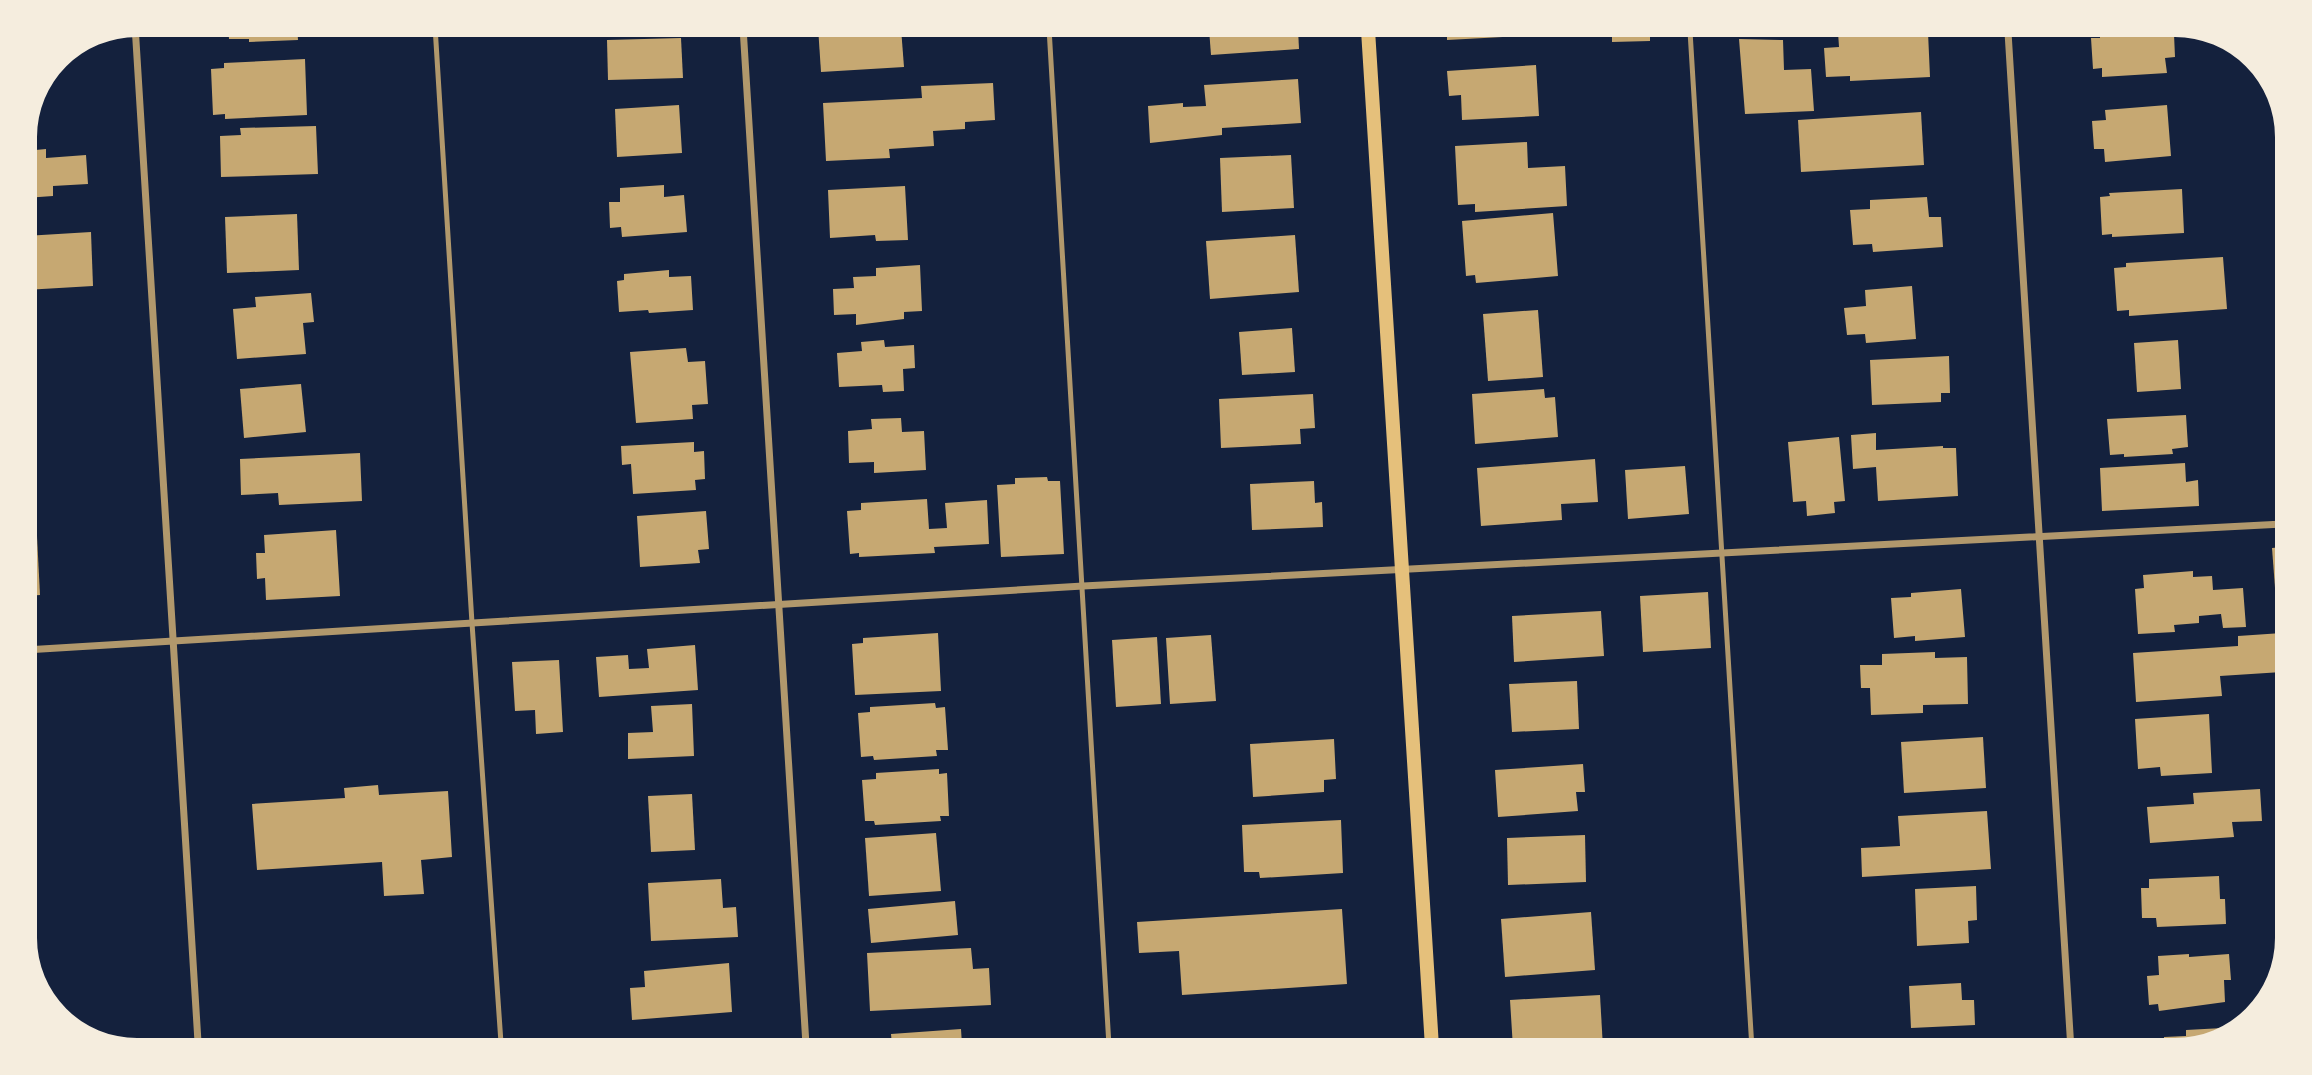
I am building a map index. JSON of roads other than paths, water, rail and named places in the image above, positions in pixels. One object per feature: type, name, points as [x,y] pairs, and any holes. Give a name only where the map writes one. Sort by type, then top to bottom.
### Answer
[{"type":"main road","points":[[1368,37],[1431,1038]]},
{"type":"street","points":[[136,37],[198,1038]]},
{"type":"street","points":[[744,37],[806,1038]]},
{"type":"street","points":[[2008,37],[2070,1038]]},
{"type":"street","points":[[37,649],[1083,586],[2275,524]]},
{"type":"lane","points":[[436,37],[501,1038]]},
{"type":"lane","points":[[1050,37],[1109,1038]]},
{"type":"lane","points":[[1690,37],[1751,1038]]}]
